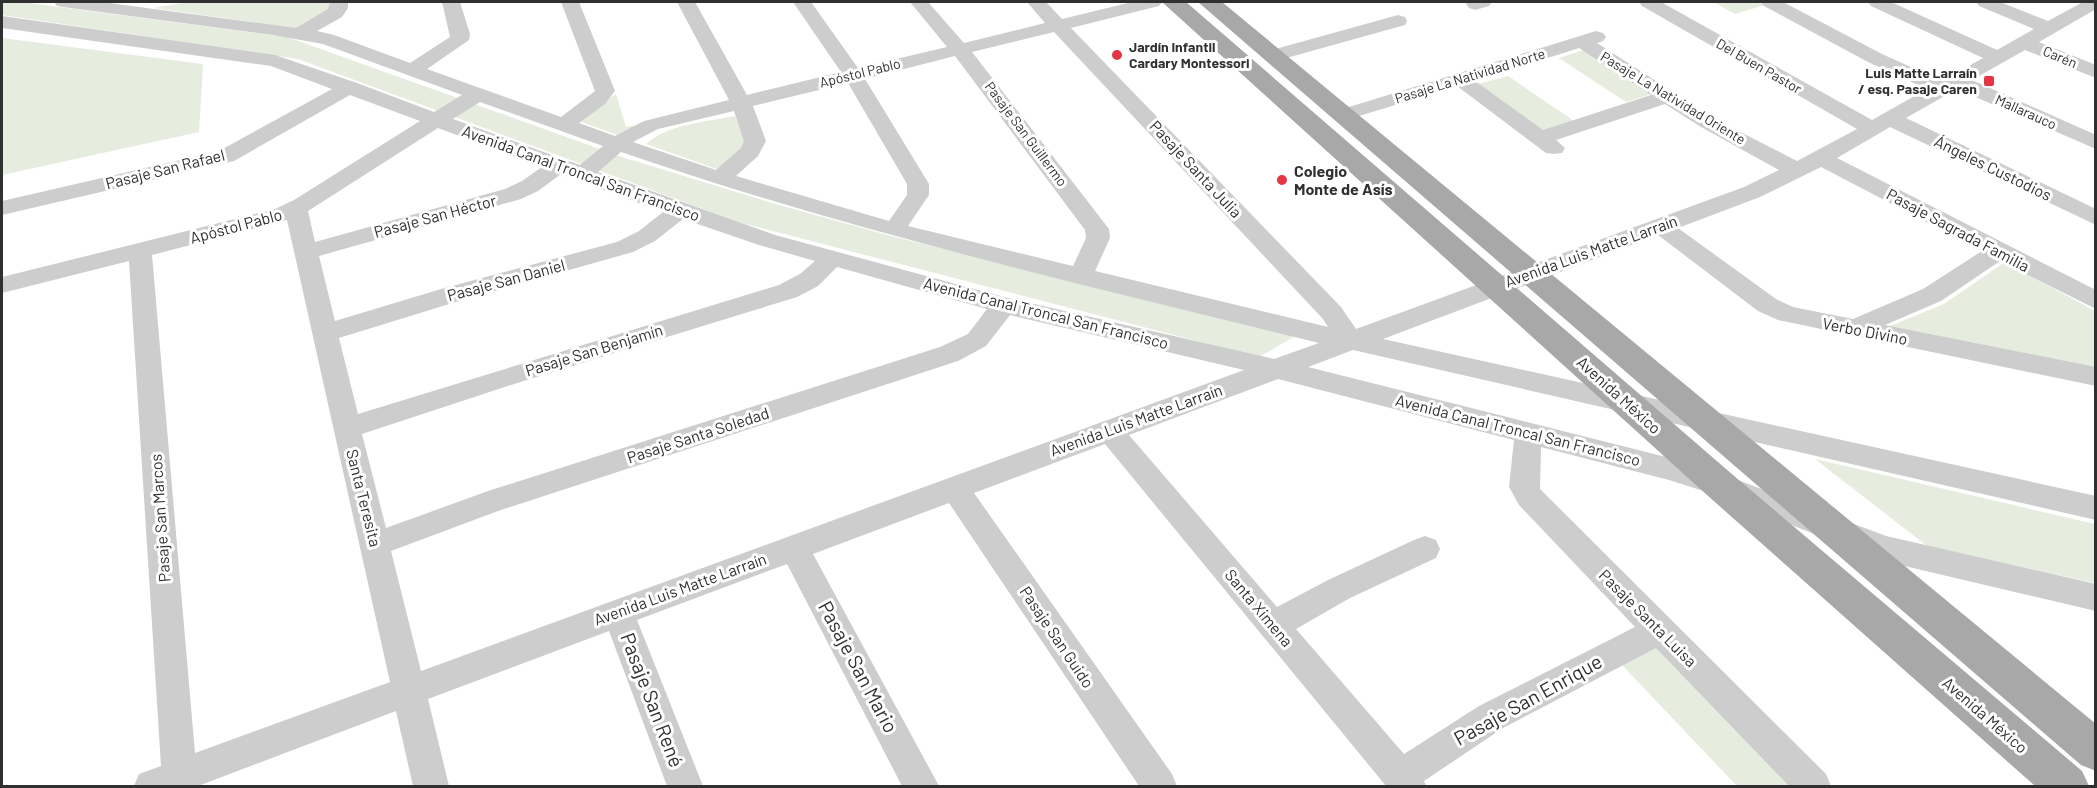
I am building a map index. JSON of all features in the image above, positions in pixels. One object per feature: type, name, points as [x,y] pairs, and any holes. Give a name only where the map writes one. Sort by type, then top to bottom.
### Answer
[{"type":"main road","name":"Avenida México","points":[[1173,2],[1720,485],[2067,786]]},
{"type":"main road","name":"Avenida México","points":[[1209,2],[2096,751]]},
{"type":"street","points":[[63,2],[87,3],[300,33],[327,39],[563,125],[720,179],[894,230],[1350,340],[2096,508]]},
{"type":"street","points":[[8,25],[143,2]]},
{"type":"street","points":[[300,33],[335,13],[339,8],[339,2]]},
{"type":"street","points":[[412,70],[459,40],[460,34],[452,2]]},
{"type":"street","points":[[563,125],[598,100],[605,91],[570,2]]},
{"type":"street","points":[[686,2],[741,103],[755,144],[720,179]]},
{"type":"street","points":[[802,2],[853,75],[918,184],[918,195],[894,230]]},
{"type":"street","name":"Pasaje San Guillermo","points":[[919,2],[960,49],[1097,229],[1098,238],[1080,276]]},
{"type":"street","name":"Pasaje Santa Julia","points":[[1036,2],[1332,313],[1350,340]]},
{"type":"street","name":"Apóstol Pablo","points":[[582,175],[617,144],[651,125],[1152,2]]},
{"type":"street","points":[[1653,5],[1681,2]]},
{"type":"street","name":"Mallarauco","points":[[1770,2],[1875,58],[2096,143]]},
{"type":"street","points":[[1877,2],[1997,57]]},
{"type":"street","points":[[1985,2],[2048,28]]},
{"type":"street","name":"Del Buen Pastor","points":[[1653,5],[1881,124]]},
{"type":"street","name":"Avenida Luis Matte Larraín","points":[[171,783],[408,691],[1496,285],[1752,192],[1798,171],[2048,28],[2093,6]]},
{"type":"street","points":[[1272,56],[1399,21]]},
{"type":"street","name":"Avenida Canal Troncal San Francisco","points":[[8,25],[275,61],[582,175],[758,237],[1004,305],[1274,368],[1670,469],[1720,485],[1883,548],[2096,598]]},
{"type":"street","name":"Pasaje La Natividad Norte","points":[[1343,115],[1589,40]]},
{"type":"street","name":"Pasaje La Natividad Oriente","points":[[1589,40],[1667,97],[1708,123],[1798,171]]},
{"type":"street","name":"Carén","points":[[2024,42],[2096,72]]},
{"type":"street","points":[[1460,79],[1558,151]]},
{"type":"street","name":"Pasaje San Rafael","points":[[2,208],[226,156],[350,87]]},
{"type":"street","name":"Apóstol Pablo","points":[[2,285],[277,216],[296,209],[478,94]]},
{"type":"street","points":[[1540,138],[1667,97]]},
{"type":"street","name":"Ángeles Custodios","points":[[1881,124],[2096,218]]},
{"type":"street","name":"Pasaje Sagrada Familia","points":[[1821,158],[2096,301]]},
{"type":"street","name":"Pasaje San Héctor","points":[[306,252],[513,194],[530,186],[558,166]]},
{"type":"street","name":"Santa Teresita","points":[[296,209],[431,786]]},
{"type":"street","name":"Pasaje San Daniel","points":[[325,333],[450,295],[624,247],[647,237],[680,210]]},
{"type":"street","name":"Verbo Divino","points":[[1660,225],[1767,305],[1787,314],[2096,377]]},
{"type":"street","name":"Pasaje San Marcos","points":[[140,250],[171,783]]},
{"type":"street","points":[[1854,328],[1932,295],[1999,251]]},
{"type":"street","name":"Pasaje San Benjamín","points":[[347,428],[519,372],[788,291],[809,280],[833,258]]},
{"type":"street","name":"Pasaje Santa Soledad","points":[[375,544],[488,503],[949,354],[977,340],[1004,305]]},
{"type":"street","points":[[1416,315],[1417,333],[1435,359]]},
{"type":"street","name":"Santa Ximena","points":[[1109,430],[1404,782]]},
{"type":"street","name":"Pasaje Santa Luisa","points":[[1528,433],[1525,491],[1813,786]]},
{"type":"street","name":"Pasaje San Guido","points":[[954,488],[1159,786]]},
{"type":"street","name":"Pasaje San Mario","points":[[794,547],[921,786]]},
{"type":"street","points":[[1273,625],[1339,589],[1425,549]]},
{"type":"street","name":"Pasaje San René","points":[[618,613],[685,786]]},
{"type":"street","name":"Pasaje San Enrique","points":[[1404,782],[1491,717],[1659,630]]},
{"type":"shaded area","points":[[2,2],[21,2],[287,37],[625,158],[772,203],[891,236],[1297,335],[1259,357],[738,222],[298,59],[2,15]]},
{"type":"shaded area","points":[[188,2],[334,2],[334,8],[301,29],[153,8]]},
{"type":"shaded area","points":[[1713,2],[1758,2],[1765,5],[1735,14]]},
{"type":"shaded area","points":[[2,38],[203,64],[199,132],[2,175]]},
{"type":"shaded area","points":[[1584,50],[1652,94],[1626,102],[1559,58]]},
{"type":"shaded area","points":[[1508,76],[1577,123],[1545,134],[1478,84]]},
{"type":"shaded area","points":[[616,94],[626,127],[637,125],[620,136],[579,121]]},
{"type":"shaded area","points":[[735,116],[749,148],[725,172],[646,144],[655,137],[676,128]]},
{"type":"shaded area","points":[[2005,262],[2095,311],[2095,368],[1890,326],[1944,304]]},
{"type":"shaded area","points":[[1815,459],[2095,524],[2095,583],[1927,546]]},
{"type":"shaded area","points":[[1653,647],[1660,647],[1801,786],[1737,786],[1621,664]]},
{"type":"place","name":"Jardín Infantil Cardary Montessori","points":[[1117,55]]},
{"type":"place","name":"Luis Matte Larraín / esq. Pasaje Caren","points":[[1989,81]]},
{"type":"place","name":"Colegio Monte de Asís","points":[[1282,180]]}]
